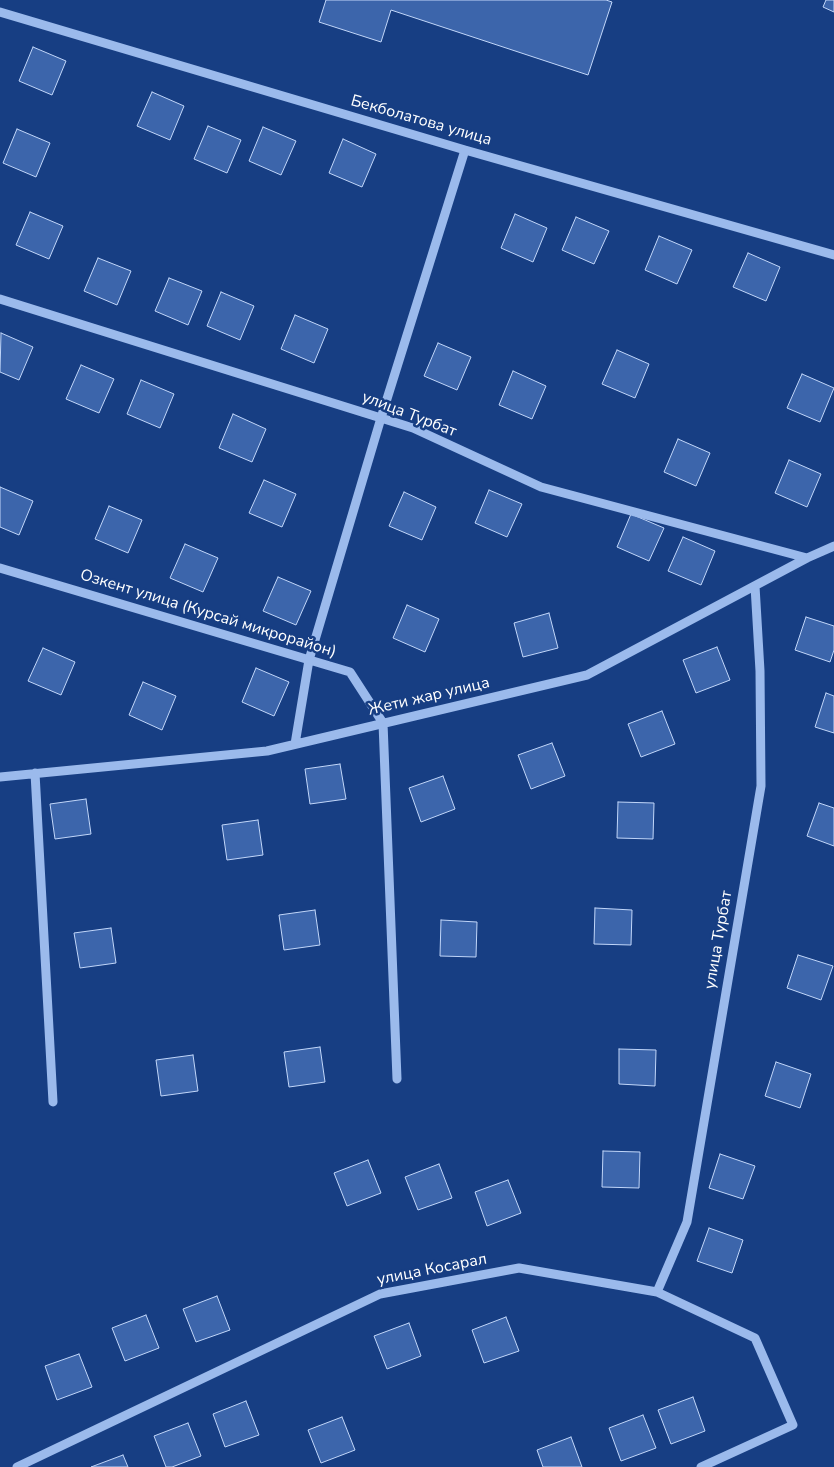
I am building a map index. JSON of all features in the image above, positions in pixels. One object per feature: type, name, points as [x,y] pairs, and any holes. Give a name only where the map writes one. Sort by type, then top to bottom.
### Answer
[{"type":"street","name":"Бекболатова улица","points":[[0,12],[465,150],[834,255]]},
{"type":"street","points":[[295,744],[309,660],[381,418],[465,150]]},
{"type":"street","name":"улица Турбат","points":[[0,299],[413,428],[541,487],[807,558]]},
{"type":"street","name":"Жети жар улица","points":[[0,777],[267,750],[587,675],[807,558],[834,546]]},
{"type":"street","name":"Озкент улица (Курсай микрорайон)","points":[[0,568],[350,672],[383,723]]},
{"type":"street","name":"улица Турбат","points":[[657,1292],[687,1222],[761,786],[760,671],[755,586]]},
{"type":"street","points":[[383,723],[398,1079]]},
{"type":"street","points":[[35,773],[53,1102]]},
{"type":"street","name":"улица Косарал","points":[[16,1467],[380,1294],[519,1268],[657,1292],[755,1338],[792,1426],[701,1467]]},
{"type":"building","points":[[326,0],[606,0],[612,2],[588,75],[391,10],[381,42],[319,22]]},
{"type":"building","points":[[826,0],[834,0],[834,12],[823,7]]},
{"type":"building","points":[[33,47],[66,61],[52,95],[19,81]]},
{"type":"building","points":[[152,92],[184,106],[170,140],[137,126]]},
{"type":"building","points":[[208,126],[241,140],[227,173],[194,159]]},
{"type":"building","points":[[263,127],[296,141],[281,175],[249,161]]},
{"type":"building","points":[[17,129],[50,143],[36,177],[3,163]]},
{"type":"building","points":[[343,139],[376,154],[362,187],[329,173]]},
{"type":"building","points":[[30,212],[63,226],[49,259],[16,245]]},
{"type":"building","points":[[515,214],[547,228],[533,262],[501,248]]},
{"type":"building","points":[[576,217],[609,231],[594,264],[562,250]]},
{"type":"building","points":[[659,236],[692,250],[677,284],[645,270]]},
{"type":"building","points":[[748,253],[780,267],[766,301],[733,287]]},
{"type":"building","points":[[98,258],[131,271],[117,305],[84,291]]},
{"type":"building","points":[[169,278],[202,291],[188,325],[155,311]]},
{"type":"building","points":[[221,292],[254,306],[240,340],[207,326]]},
{"type":"building","points":[[295,315],[328,329],[314,363],[281,349]]},
{"type":"building","points":[[1,333],[33,347],[19,380],[0,372]]},
{"type":"building","points":[[438,343],[471,357],[457,390],[424,376]]},
{"type":"building","points":[[617,350],[649,364],[635,398],[602,384]]},
{"type":"building","points":[[81,365],[114,379],[99,413],[66,399]]},
{"type":"building","points":[[513,371],[546,386],[532,419],[499,405]]},
{"type":"building","points":[[802,374],[834,388],[820,422],[787,408]]},
{"type":"building","points":[[141,380],[174,394],[160,428],[127,414]]},
{"type":"building","points":[[233,414],[266,429],[252,462],[219,448]]},
{"type":"building","points":[[678,439],[710,453],[696,486],[664,472]]},
{"type":"building","points":[[789,460],[821,474],[807,507],[775,493]]},
{"type":"building","points":[[264,480],[296,494],[282,527],[249,513]]},
{"type":"building","points":[[0,487],[33,501],[19,535],[0,527]]},
{"type":"building","points":[[489,490],[522,504],[507,537],[475,523]]},
{"type":"building","points":[[404,492],[436,507],[422,540],[389,526]]},
{"type":"building","points":[[109,506],[142,520],[128,553],[95,539]]},
{"type":"building","points":[[631,514],[664,528],[649,561],[617,547]]},
{"type":"building","points":[[683,537],[715,551],[701,585],[668,571]]},
{"type":"building","points":[[185,544],[218,558],[203,592],[170,578]]},
{"type":"building","points":[[278,577],[311,591],[296,625],[263,611]]},
{"type":"building","points":[[407,605],[439,619],[425,652],[393,638]]},
{"type":"building","points":[[549,613],[558,648],[523,657],[514,623]]},
{"type":"building","points":[[806,617],[834,626],[834,650],[830,662],[795,650]]},
{"type":"building","points":[[717,647],[730,680],[696,693],[683,660]]},
{"type":"building","points":[[43,648],[75,662],[61,695],[28,681]]},
{"type":"building","points":[[256,668],[289,682],[274,716],[242,702]]},
{"type":"building","points":[[143,682],[176,696],[162,730],[129,715]]},
{"type":"building","points":[[826,693],[834,696],[834,733],[815,727]]},
{"type":"building","points":[[662,711],[675,744],[641,757],[628,724]]},
{"type":"building","points":[[552,743],[565,776],[531,789],[518,755]]},
{"type":"building","points":[[340,764],[346,799],[310,804],[305,769]]},
{"type":"building","points":[[443,776],[455,809],[421,822],[409,788]]},
{"type":"building","points":[[86,799],[91,834],[55,839],[50,804]]},
{"type":"building","points":[[618,802],[654,803],[653,839],[617,838]]},
{"type":"building","points":[[819,803],[834,808],[834,846],[807,836]]},
{"type":"building","points":[[258,820],[263,855],[227,860],[222,825]]},
{"type":"building","points":[[595,908],[632,910],[631,945],[594,944]]},
{"type":"building","points":[[315,910],[320,945],[284,950],[279,915]]},
{"type":"building","points":[[441,920],[477,922],[476,957],[440,956]]},
{"type":"building","points":[[111,928],[116,963],[80,968],[74,933]]},
{"type":"building","points":[[798,955],[833,966],[821,1000],[787,988]]},
{"type":"building","points":[[320,1047],[325,1082],[289,1087],[284,1052]]},
{"type":"building","points":[[619,1049],[656,1050],[655,1086],[619,1084]]},
{"type":"building","points":[[193,1055],[198,1091],[161,1096],[156,1060]]},
{"type":"building","points":[[776,1062],[811,1074],[800,1108],[765,1096]]},
{"type":"building","points":[[603,1151],[640,1152],[639,1188],[602,1187]]},
{"type":"building","points":[[720,1154],[755,1166],[743,1199],[709,1188]]},
{"type":"building","points":[[368,1160],[381,1193],[347,1206],[334,1173]]},
{"type":"building","points":[[439,1164],[452,1198],[418,1210],[405,1177]]},
{"type":"building","points":[[508,1180],[521,1213],[487,1226],[475,1192]]},
{"type":"building","points":[[709,1228],[743,1240],[732,1273],[697,1261]]},
{"type":"building","points":[[217,1296],[230,1330],[196,1342],[183,1309]]},
{"type":"building","points":[[146,1315],[159,1348],[125,1361],[112,1328]]},
{"type":"building","points":[[506,1317],[519,1351],[484,1363],[472,1330]]},
{"type":"building","points":[[409,1323],[421,1356],[387,1369],[374,1336]]},
{"type":"building","points":[[79,1354],[92,1387],[57,1400],[45,1366]]},
{"type":"building","points":[[693,1397],[705,1431],[671,1444],[658,1410]]},
{"type":"building","points":[[246,1401],[259,1435],[225,1447],[213,1414]]},
{"type":"building","points":[[643,1415],[656,1448],[621,1461],[609,1428]]},
{"type":"building","points":[[342,1417],[355,1450],[321,1463],[308,1430]]},
{"type":"building","points":[[188,1423],[201,1456],[172,1467],[166,1467],[154,1436]]},
{"type":"building","points":[[571,1437],[582,1467],[543,1467],[537,1450]]},
{"type":"building","points":[[123,1455],[128,1467],[91,1467]]}]
